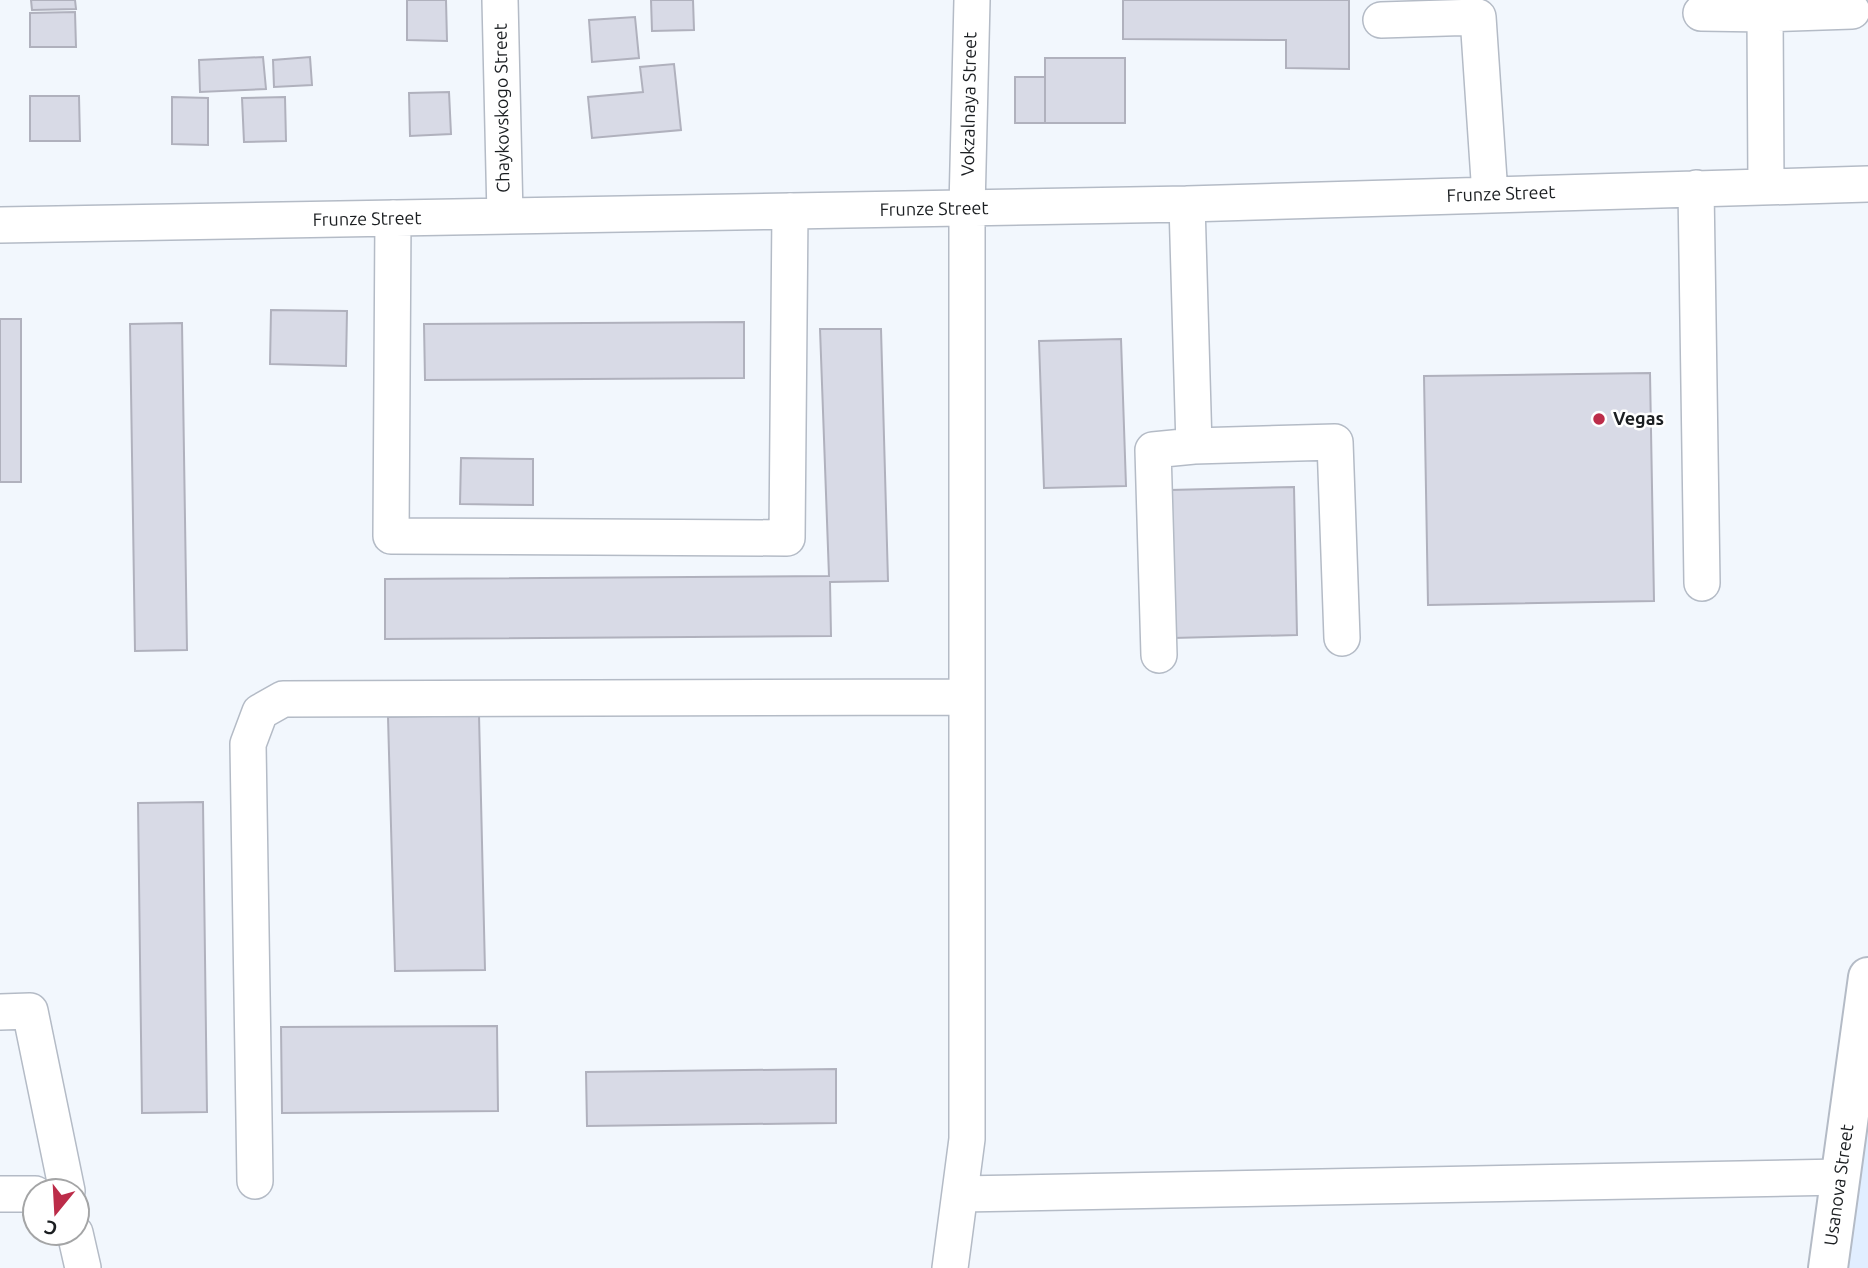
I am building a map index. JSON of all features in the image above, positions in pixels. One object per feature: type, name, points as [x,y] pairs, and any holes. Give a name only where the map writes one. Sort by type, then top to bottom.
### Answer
[{"type":"main road","name":"Usanova Street","points":[[1828,1268],[1851,1153],[1868,977]]},
{"type":"street","name":"Chaykovskogo Street","points":[[500,0],[505,216]]},
{"type":"street","name":"Vokzalnaya Street","points":[[950,1268],[967,1139],[967,208],[972,0]]},
{"type":"street","points":[[1701,13],[1852,11]]},
{"type":"street","points":[[1765,14],[1766,186]]},
{"type":"street","points":[[1381,20],[1478,17],[1490,195]]},
{"type":"street","name":"Frunze Street","points":[[0,225],[1187,204],[1868,184]]},
{"type":"street","points":[[1696,188],[1702,583]]},
{"type":"street","points":[[1187,204],[1194,446]]},
{"type":"street","points":[[393,218],[391,536],[787,538],[790,211]]},
{"type":"street","points":[[1159,655],[1153,450],[1194,446],[1335,442],[1342,638]]},
{"type":"street","points":[[256,1181],[248,744],[260,712],[283,699],[967,697]]},
{"type":"street","points":[[0,1012],[30,1012],[64,1177]]},
{"type":"street","points":[[960,1194],[1851,1153]]},
{"type":"street","points":[[0,1194],[21,1194]]},
{"type":"street","points":[[78,1247],[83,1268]]},
{"type":"shaded area","points":[[1868,977],[1868,1268],[1828,1268]]},
{"type":"building","points":[[31,0],[75,0],[76,9],[32,10]]},
{"type":"building","points":[[407,0],[446,0],[447,41],[407,40]]},
{"type":"building","points":[[651,0],[693,0],[694,30],[652,31]]},
{"type":"building","points":[[1123,0],[1349,0],[1349,69],[1286,68],[1286,40],[1123,39]]},
{"type":"building","points":[[75,12],[76,47],[30,47],[30,13]]},
{"type":"building","points":[[635,17],[639,58],[592,62],[589,20]]},
{"type":"building","points":[[263,57],[266,89],[200,92],[199,60]]},
{"type":"building","points":[[310,57],[312,85],[274,87],[273,60]]},
{"type":"building","points":[[1045,58],[1125,58],[1125,123],[1045,123]]},
{"type":"building","points":[[674,64],[681,130],[592,138],[588,97],[643,92],[640,67]]},
{"type":"building","points":[[1015,77],[1045,77],[1045,123],[1015,123]]},
{"type":"building","points":[[449,92],[451,134],[410,136],[409,93]]},
{"type":"building","points":[[30,96],[79,96],[80,141],[30,141]]},
{"type":"building","points":[[172,97],[208,98],[208,145],[172,144]]},
{"type":"building","points":[[285,97],[286,141],[244,142],[242,98]]},
{"type":"building","points":[[271,310],[347,311],[346,366],[270,364]]},
{"type":"building","points":[[0,319],[21,319],[21,482],[0,482]]},
{"type":"building","points":[[744,322],[744,378],[425,380],[424,324]]},
{"type":"building","points":[[182,323],[187,650],[135,651],[130,324]]},
{"type":"building","points":[[820,329],[881,329],[888,581],[830,582],[831,636],[385,639],[385,579],[829,576]]},
{"type":"building","points":[[1121,339],[1126,486],[1044,488],[1039,341]]},
{"type":"building","points":[[1650,373],[1654,601],[1428,605],[1424,376]]},
{"type":"building","points":[[461,458],[533,459],[533,505],[460,504]]},
{"type":"building","points":[[1294,487],[1297,635],[1173,638],[1170,490]]},
{"type":"building","points":[[479,715],[485,970],[395,971],[388,717]]},
{"type":"building","points":[[203,802],[207,1112],[142,1113],[138,803]]},
{"type":"building","points":[[497,1026],[498,1111],[282,1113],[281,1027]]},
{"type":"building","points":[[836,1069],[836,1123],[587,1126],[586,1072]]},
{"type":"place","name":"Vegas","points":[[1599,419]]}]
